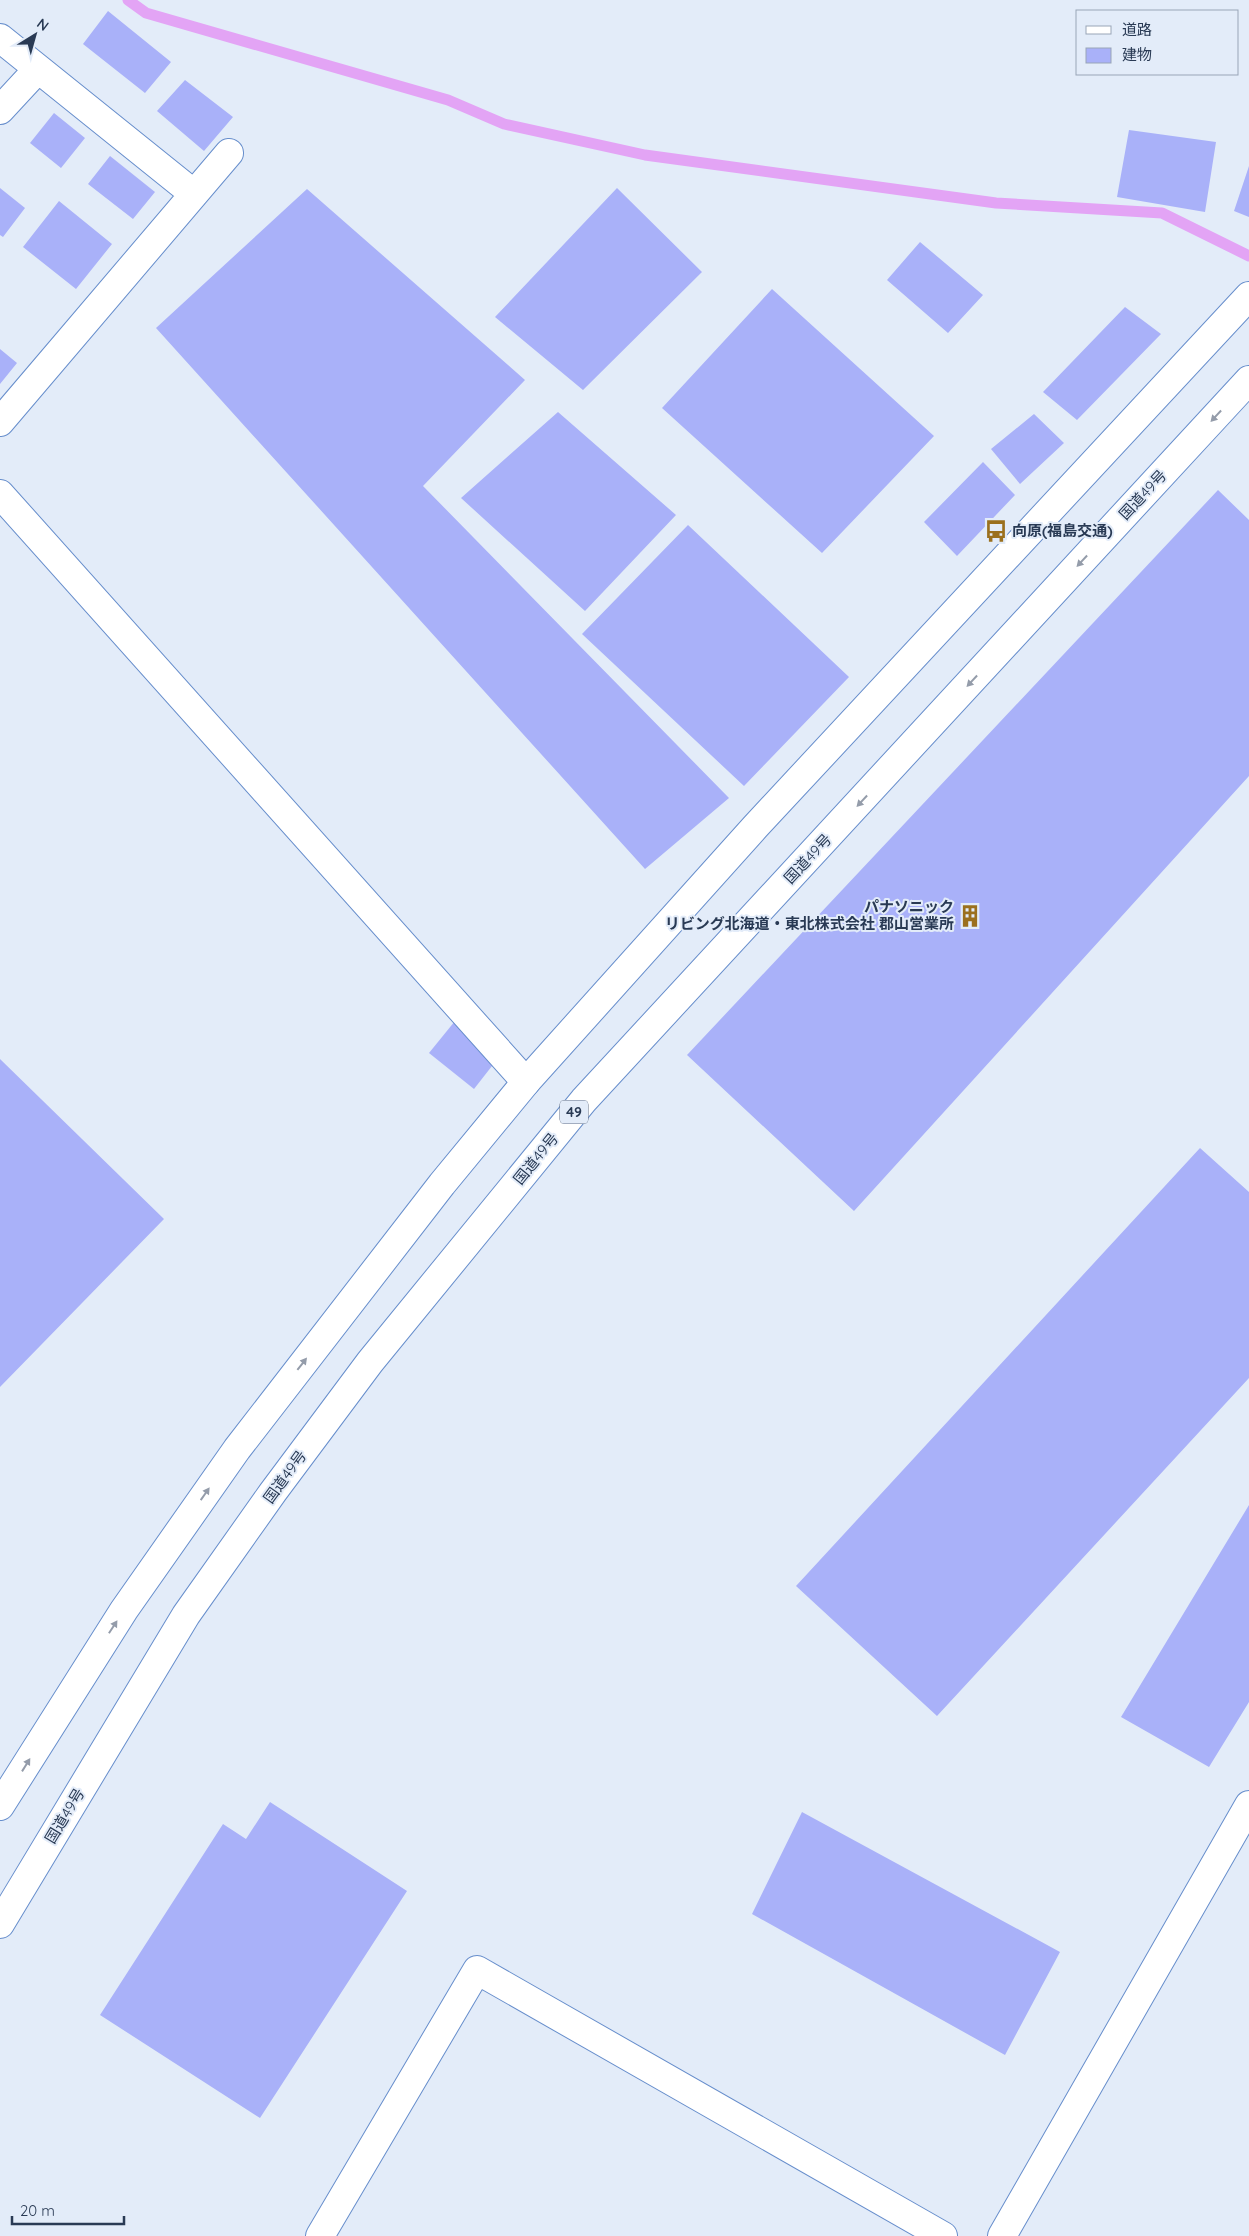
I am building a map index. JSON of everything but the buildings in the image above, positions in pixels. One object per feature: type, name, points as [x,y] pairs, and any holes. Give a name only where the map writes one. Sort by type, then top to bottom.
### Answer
[{"type":"main road","points":[[0,38],[194,194]]},
{"type":"main road","points":[[0,110],[38,69]]},
{"type":"main road","points":[[0,422],[229,153]]},
{"type":"main road","points":[[0,1806],[124,1610],[237,1449],[442,1184],[526,1082],[755,827],[1249,296]]},
{"type":"main road","name":"国道49号","points":[[0,1924],[186,1615],[273,1492],[376,1355],[584,1100],[1247,386]]},
{"type":"main road","points":[[0,494],[526,1082]]},
{"type":"main road","points":[[1002,2236],[1249,1804]]},
{"type":"main road","points":[[320,2236],[477,1970],[944,2236]]},
{"type":"waterway","points":[[128,0],[146,13],[448,100],[504,124],[645,155],[996,203],[1162,213],[1249,256]]},
{"type":"place","name":"向原(福島交通)","points":[[996,531]]},
{"type":"place","name":"パナソニック リビング北海道・東北株式会社 郡山営業所","points":[[970,916]]}]
